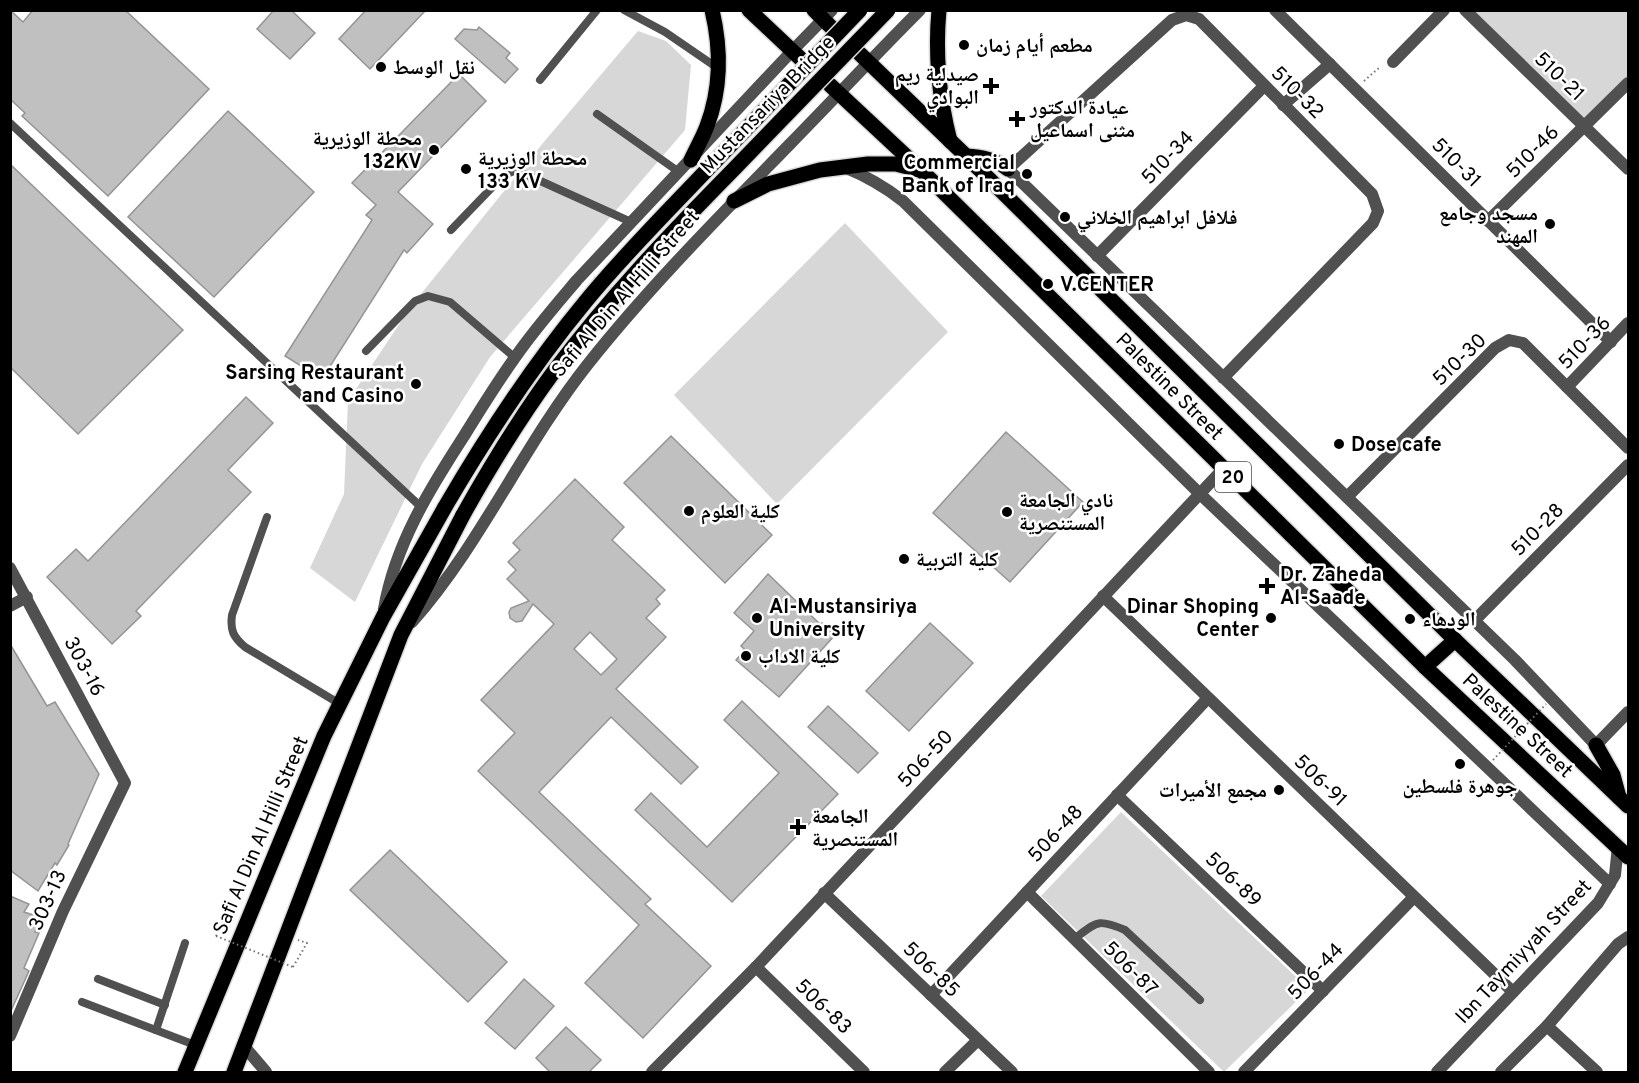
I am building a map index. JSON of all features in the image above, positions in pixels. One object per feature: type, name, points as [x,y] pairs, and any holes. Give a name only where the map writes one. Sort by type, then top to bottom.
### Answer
[{"type":"main road","points":[[691,160],[707,126],[719,69],[716,27],[712,10]]},
{"type":"main road","points":[[749,10],[797,55]]},
{"type":"main road","name":"Mustansariya Bridge","points":[[446,507],[505,411],[584,303],[631,249],[860,10]]},
{"type":"main road","name":"Mustansariya Bridge","points":[[463,515],[494,460],[535,398],[598,315],[700,203],[888,10]]},
{"type":"main road","points":[[939,10],[938,51],[941,94],[950,141]]},
{"type":"main road","name":"Palestine Street","points":[[864,58],[1455,640],[1624,802]]},
{"type":"main road","name":"Palestine Street","points":[[834,90],[922,171],[1425,667],[1623,852]]},
{"type":"main road","points":[[966,156],[981,157],[1000,163],[1008,169]]},
{"type":"main road","points":[[734,201],[768,184],[802,174],[843,167],[896,164],[922,171]]},
{"type":"main road","name":"Safi Al Din Al Hilli Street","points":[[185,1072],[320,746],[383,616],[446,507]]},
{"type":"main road","name":"Safi Al Din Al Hilli Street","points":[[234,1072],[401,634],[463,515]]},
{"type":"main road","points":[[1425,667],[1455,640]]},
{"type":"main road","points":[[1596,745],[1613,775],[1624,802]]},
{"type":"street","name":"Safi Al Din Al Hilli Street","points":[[401,634],[460,561],[559,404],[620,325],[864,58],[920,10]]},
{"type":"street","name":"510-31","points":[[1275,10],[1611,342]]},
{"type":"street","points":[[1393,62],[1444,10]]},
{"type":"street","name":"510-21","points":[[1465,10],[1629,169]]},
{"type":"street","name":"510-32","points":[[1008,169],[1172,20],[1186,15],[1198,19],[1372,194],[1378,211],[1373,223],[1223,378]]},
{"type":"street","name":"Safi Al Din Al Hilli Street","points":[[383,616],[396,561],[421,507],[514,357],[573,285],[679,172],[797,55],[825,17]]},
{"type":"street","points":[[1283,105],[1330,64]]},
{"type":"street","name":"510-46","points":[[1488,221],[1629,83]]},
{"type":"street","name":"510-34","points":[[1097,256],[1264,86]]},
{"type":"street","points":[[843,167],[875,181],[903,201],[1199,493],[1610,884]]},
{"type":"street","points":[[1008,169],[1515,660],[1596,745],[1629,712]]},
{"type":"street","points":[[573,285],[591,282]]},
{"type":"street","points":[[620,308],[620,325]]},
{"type":"street","name":"510-36","points":[[1567,387],[1629,323]]},
{"type":"street","name":"510-30","points":[[1347,497],[1495,348],[1509,340],[1523,343],[1629,448]]},
{"type":"street","name":"510-28","points":[[1474,621],[1629,465]]},
{"type":"street","name":"506-50","points":[[652,1072],[756,967],[1224,468]]},
{"type":"street","name":"303-16","points":[[10,568],[125,783]]},
{"type":"street","name":"506-91","points":[[1103,596],[1513,992]]},
{"type":"street","points":[[10,606],[27,597]]},
{"type":"street","name":"506-48","points":[[931,995],[1208,698]]},
{"type":"street","name":"303-13","points":[[10,1036],[63,910],[125,783]]},
{"type":"street","name":"506-89","points":[[1117,795],[1323,991]]},
{"type":"street","name":"Ibn Taymiyyah Street","points":[[1437,1072],[1598,903],[1615,875],[1623,852]]},
{"type":"street","name":"506-87","points":[[1027,892],[1209,1072]]},
{"type":"street","name":"506-85","points":[[824,893],[1012,1072]]},
{"type":"street","name":"506-44","points":[[1244,1072],[1414,897]]},
{"type":"street","points":[[1502,1072],[1547,1026],[1618,944],[1629,937]]},
{"type":"street","name":"506-83","points":[[756,967],[861,1071]]},
{"type":"street","points":[[1547,1026],[1597,1072]]},
{"type":"street","points":[[945,1072],[978,1040]]},
{"type":"street","points":[[244,1046],[266,1072]]},
{"type":"lane","points":[[540,80],[597,10]]},
{"type":"lane","points":[[624,10],[665,32],[719,69]]},
{"type":"lane","points":[[597,114],[679,172]]},
{"type":"lane","points":[[10,123],[421,507]]},
{"type":"lane","points":[[451,230],[504,175],[514,171],[632,222]]},
{"type":"lane","points":[[366,351],[415,301],[428,296],[450,302],[514,357]]},
{"type":"lane","points":[[267,517],[232,615],[232,631],[244,647],[340,704]]},
{"type":"lane","points":[[1074,939],[1094,924],[1112,924],[1125,930],[1200,1000]]},
{"type":"lane","points":[[156,1030],[185,943]]},
{"type":"lane","points":[[98,979],[165,1005]]},
{"type":"lane","points":[[82,1002],[195,1046]]},
{"type":"path","points":[[1355,89],[1382,66],[1393,62]]},
{"type":"path","points":[[1493,760],[1546,704]]},
{"type":"path","points":[[229,912],[216,936],[293,967],[307,943]]},
{"type":"shaded area","points":[[1465,11],[1628,11],[1628,83],[1584,127]]},
{"type":"shaded area","points":[[638,31],[666,41],[691,65],[685,130],[490,357],[422,464],[355,602],[310,568],[344,494],[348,401],[412,305],[543,143]]},
{"type":"shaded area","points":[[845,223],[948,332],[777,504],[674,395]]},
{"type":"shaded area","points":[[1121,812],[1309,989],[1224,1072],[1041,896]]},
{"type":"building","points":[[10,10],[23,22],[33,10],[125,10],[209,89],[108,196],[22,116],[25,113],[10,99]]},
{"type":"building","points":[[274,10],[291,10],[315,33],[290,59],[257,29]]},
{"type":"building","points":[[366,10],[426,10],[370,69],[339,39]]},
{"type":"building","points":[[479,27],[510,53],[506,58],[518,69],[505,83],[455,39],[464,29],[477,30]]},
{"type":"building","points":[[459,74],[486,101],[398,192],[433,224],[407,253],[404,250],[322,379],[285,356],[372,220],[366,215],[376,205],[352,183]]},
{"type":"building","points":[[228,111],[314,192],[214,297],[128,217]]},
{"type":"building","points":[[10,164],[183,330],[78,434],[10,367]]},
{"type":"building","points":[[246,397],[273,423],[228,470],[251,492],[136,611],[141,616],[112,644],[47,577],[76,549],[88,561]]},
{"type":"building","points":[[1006,432],[1083,502],[1010,582],[933,513]]},
{"type":"building","points":[[671,436],[772,535],[725,583],[624,483]]},
{"type":"building","points":[[575,479],[624,527],[612,540],[665,590],[656,599],[660,604],[646,618],[666,637],[616,689],[698,767],[681,784],[611,717],[539,792],[651,899],[645,904],[711,966],[643,1038],[585,983],[639,925],[478,771],[515,733],[481,700],[554,624],[533,604],[522,621],[516,622],[510,618],[511,608],[529,601],[507,579],[516,570],[508,562],[520,550],[513,543]],"holes":[[[590,632],[617,659],[601,675],[574,649]]]},
{"type":"building","points":[[768,574],[820,624],[822,623],[835,635],[779,697],[736,660],[745,650],[741,646],[754,631],[734,613]]},
{"type":"building","points":[[930,623],[973,663],[909,731],[866,691]]},
{"type":"building","points":[[10,644],[47,706],[55,702],[99,774],[69,845],[38,891],[10,870]]},
{"type":"building","points":[[742,701],[838,794],[732,902],[635,810],[651,793],[707,847],[779,773],[724,720]]},
{"type":"building","points":[[828,706],[878,753],[858,773],[808,727]]},
{"type":"building","points":[[390,850],[507,962],[468,1002],[350,890]]},
{"type":"building","points":[[10,896],[29,904],[24,912],[40,917],[35,932],[39,933],[24,968],[29,971],[10,1013]]},
{"type":"building","points":[[524,979],[554,1006],[515,1049],[485,1023]]},
{"type":"building","points":[[566,1027],[601,1060],[589,1072],[550,1072],[536,1058]]},
{"type":"tunnel","points":[[592,282],[610,291],[620,308]]},
{"type":"place","name":"مطعم أيام زمان","points":[[964,45]]},
{"type":"place","name":"نقل الوسط","points":[[381,67]]},
{"type":"place","name":"صيدلية ريم البوادي","points":[[991,86]]},
{"type":"place","name":"عيادة الدكتور مثنى اسماعيل","points":[[1017,119]]},
{"type":"place","name":"محطة الوزيرية 132KV","points":[[434,150]]},
{"type":"place","name":"محطة الوزيرية 133 KV","points":[[466,169]]},
{"type":"place","name":"Commercial Bank of Iraq","points":[[1027,174]]},
{"type":"place","name":"فلافل ابراهيم الخلاني","points":[[1065,217]]},
{"type":"place","name":"مسجد وجامع المهند","points":[[1550,224]]},
{"type":"place","name":"V.CENTER","points":[[1048,284]]},
{"type":"place","name":"Sarsing Restaurant and Casino","points":[[416,384]]},
{"type":"place","name":"Dose cafe","points":[[1339,444]]},
{"type":"place","name":"كلية العلوم","points":[[689,511]]},
{"type":"place","name":"نادي الجامعة المستنصرية","points":[[1007,512]]},
{"type":"place","name":"كلية التربية","points":[[904,559]]},
{"type":"place","name":"Dr. Zaheda Al-Saade","points":[[1267,586]]},
{"type":"place","name":"Al-Mustansiriya University","points":[[757,618]]},
{"type":"place","name":"Dinar Shoping Center","points":[[1271,618]]},
{"type":"place","name":"الودهاء","points":[[1410,619]]},
{"type":"place","name":"كلية الاداب","points":[[746,656]]},
{"type":"place","name":"جوهرة فلسطين","points":[[1460,764]]},
{"type":"place","name":"مجمع الأميرات","points":[[1279,790]]},
{"type":"place","name":"الجامعة المستنصرية","points":[[798,827]]}]
